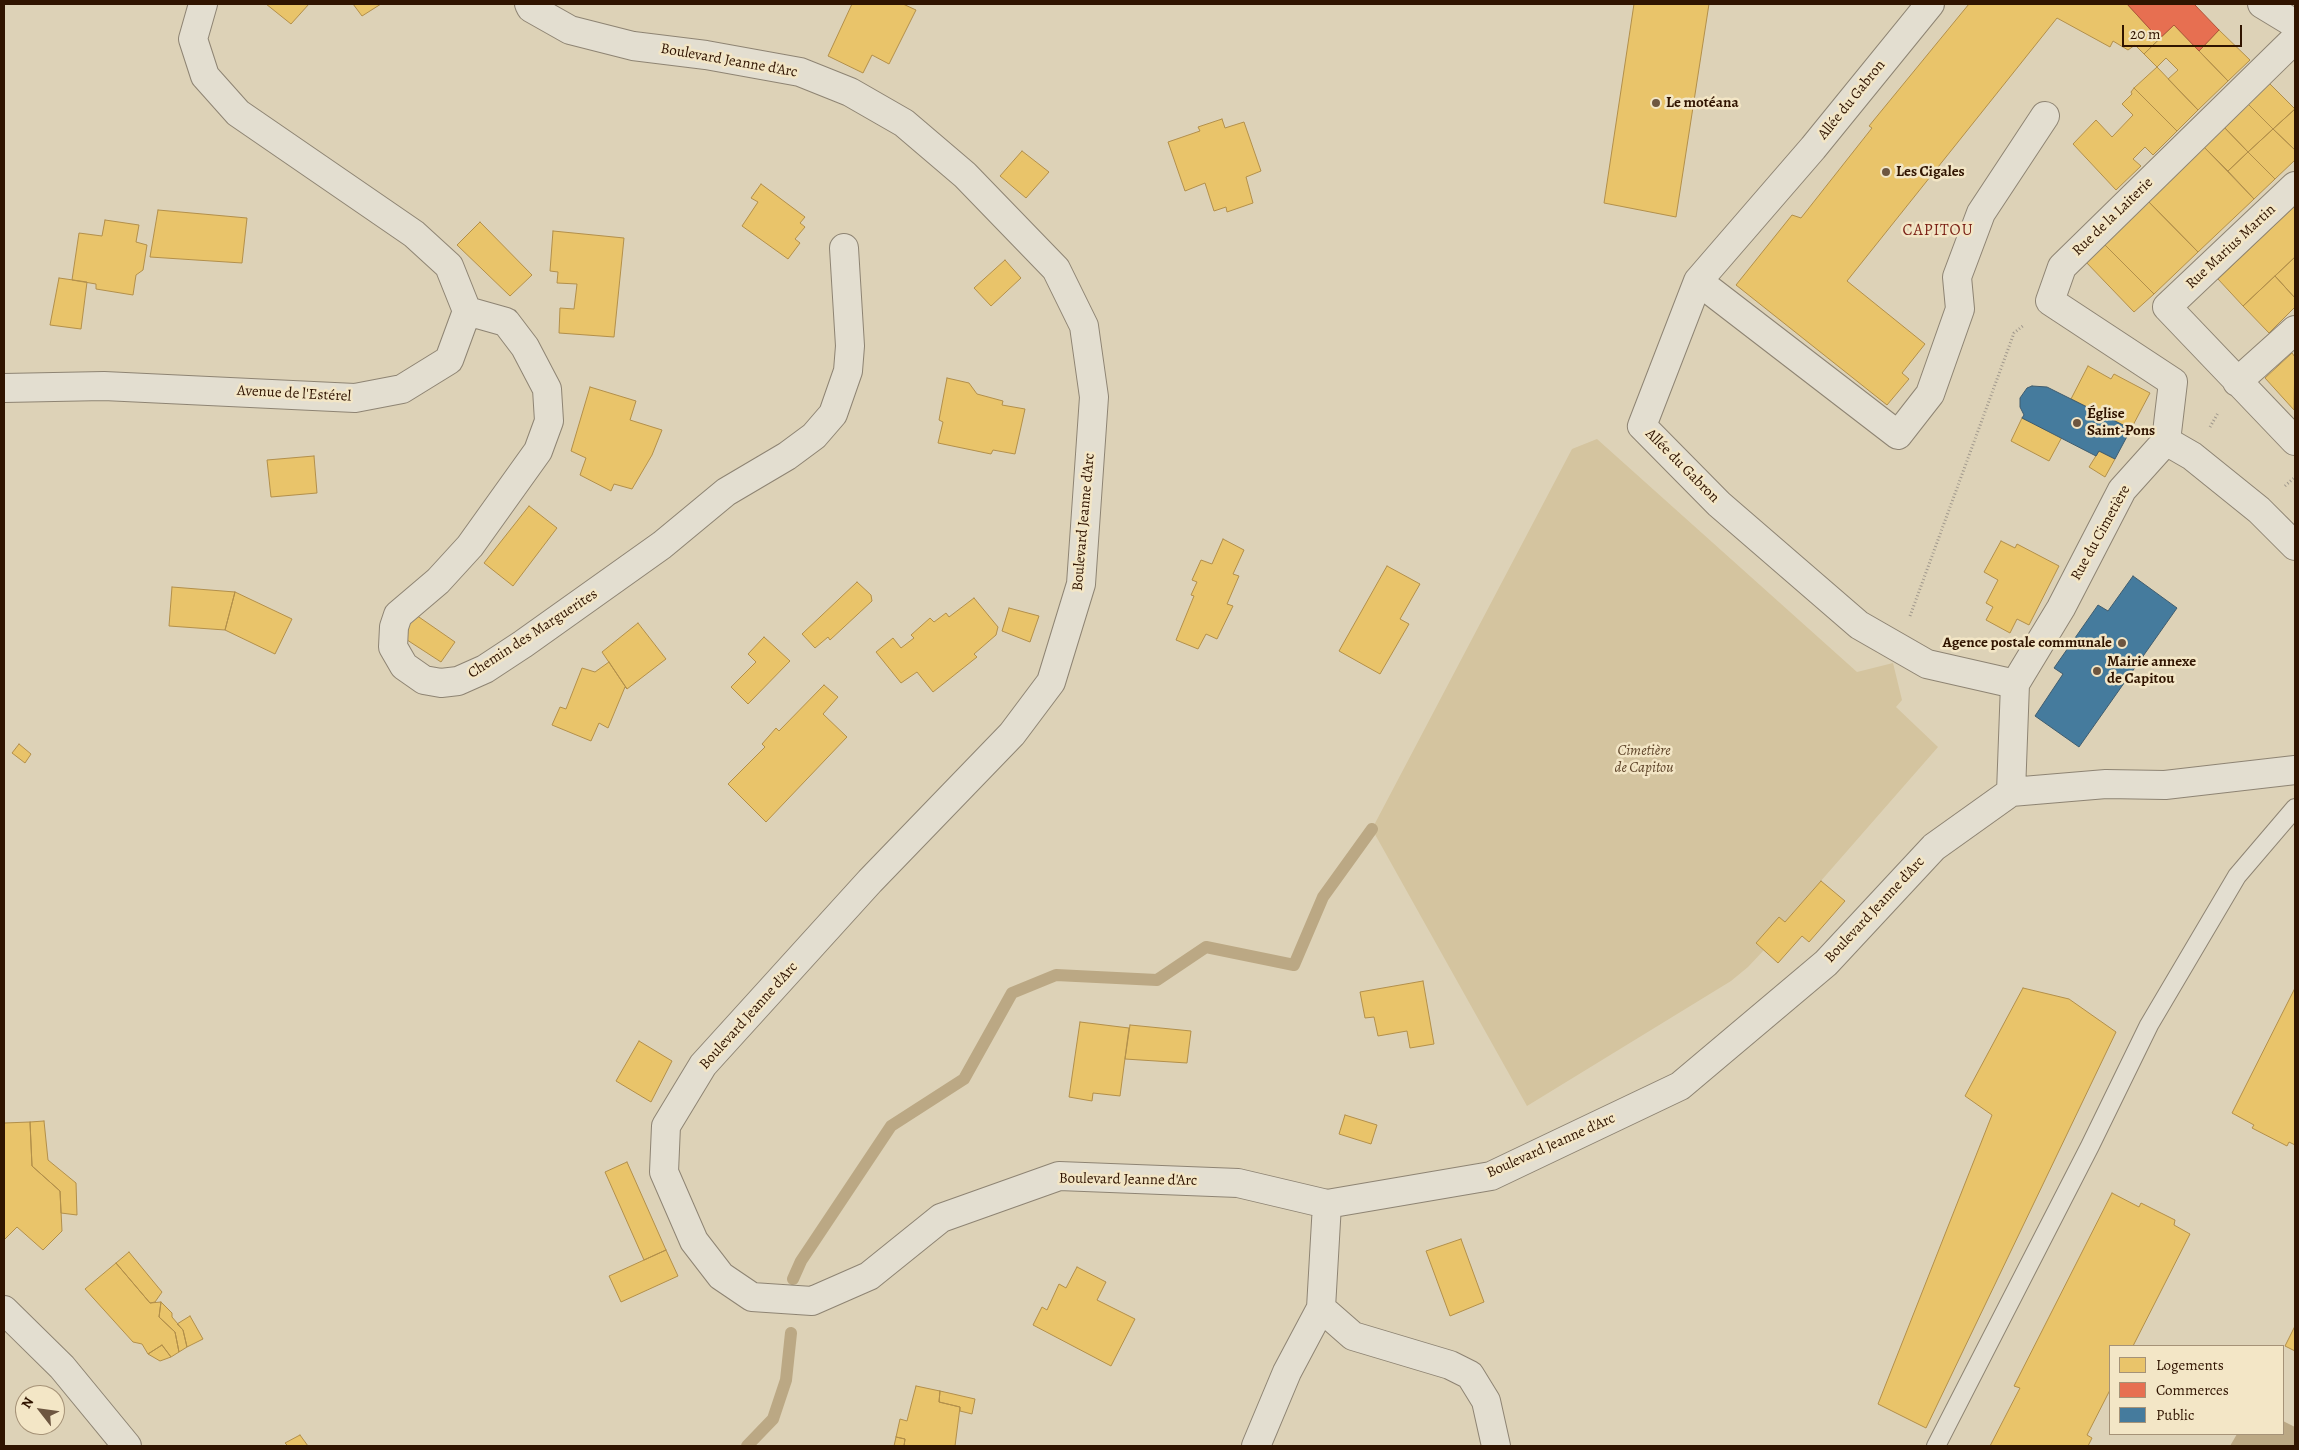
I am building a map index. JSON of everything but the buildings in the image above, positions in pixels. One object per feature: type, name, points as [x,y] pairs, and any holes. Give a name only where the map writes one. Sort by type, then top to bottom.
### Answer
[{"type":"street","points":[[203,4],[193,39],[205,76],[238,113],[414,234],[449,266],[467,311]]},
{"type":"street","name":"Boulevard Jeanne d'Arc","points":[[528,4],[531,8],[570,30],[624,44],[800,72],[850,92],[904,123],[965,174],[1056,270],[1084,326],[1092,388],[1081,584],[1051,682],[1012,734],[870,881],[703,1065],[666,1126],[664,1172],[694,1241],[721,1276],[752,1297],[812,1300],[869,1276],[941,1218],[1059,1176],[1238,1183],[1327,1204],[1491,1176],[1680,1086],[1826,964],[1934,847],[2012,792]]},
{"type":"street","name":"Allée du Gabron","points":[[1930,4],[1813,148],[1698,281],[1642,426],[1718,504],[1859,625],[1899,646],[1927,664],[2014,684]]},
{"type":"street","points":[[2262,4],[2295,24]]},
{"type":"street","name":"Rue de la Laiterie","points":[[2050,301],[2062,267],[2295,39]]},
{"type":"street","points":[[1698,281],[1898,435],[1930,394],[1960,309],[1956,277],[1981,213],[2045,116]]},
{"type":"street","name":"Rue Marius Martin","points":[[2237,382],[2167,307],[2295,186]]},
{"type":"street","name":"Chemin des Marguerites","points":[[467,311],[506,322],[525,347],[547,390],[548,421],[538,451],[470,546],[438,581],[398,615],[394,627],[394,647],[404,666],[424,680],[441,683],[458,681],[485,669],[523,644],[662,545],[726,492],[787,456],[814,436],[833,414],[848,371],[850,346],[844,248]]},
{"type":"street","points":[[2050,301],[2174,382],[2166,441],[2192,456],[2260,510],[2295,546]]},
{"type":"street","name":"Avenue de l'Estérel","points":[[4,388],[104,386],[355,398],[402,389],[449,360],[467,311]]},
{"type":"street","points":[[2295,330],[2237,382],[2295,441]]},
{"type":"street","name":"Rue du Cimetière","points":[[2014,684],[2061,608],[2122,490],[2166,441]]},
{"type":"street","points":[[2014,684],[2012,792],[2106,784],[2165,785],[2295,770]]},
{"type":"street","points":[[1256,1446],[1287,1372],[1321,1308],[1327,1204]]},
{"type":"street","points":[[1321,1308],[1353,1336],[1450,1365],[1470,1375],[1486,1401],[1496,1446]]},
{"type":"street","points":[[4,1310],[62,1368],[127,1446]]},
{"type":"lane","points":[[1936,1446],[2150,1025],[2237,876],[2295,808]]},
{"type":"path","points":[[1899,646],[2014,333],[2050,301]]},
{"type":"path","points":[[2192,456],[2237,382]]},
{"type":"green space","name":"Cimetière de Capitou","points":[[1597,439],[1857,672],[1893,663],[1902,700],[1896,707],[1938,747],[1785,922],[1756,943],[1764,950],[1748,967],[1731,981],[1527,1106],[1372,829],[1572,449]]},
{"type":"shaded area","points":[[2284,1422],[2295,1427],[2295,1446],[2230,1446],[2236,1435],[2284,1435]]},
{"type":"waterway","points":[[793,1279],[801,1261],[891,1126],[964,1079],[1012,993],[1056,975],[1157,980],[1206,947],[1294,965],[1323,897],[1372,829]]},
{"type":"waterway","points":[[747,1446],[773,1419],[786,1380],[791,1333]]},
{"type":"place","name":"Le motéana","points":[[1656,103]]},
{"type":"place","name":"Les Cigales","points":[[1886,172]]},
{"type":"place","name":"Église Saint-Pons","points":[[2077,423]]},
{"type":"place","name":"Agence postale communale","points":[[2122,643]]},
{"type":"place","name":"Mairie annexe de Capitou","points":[[2097,671]]},
{"type":"district","name":"CAPITOU","points":[[1938,231]]}]
